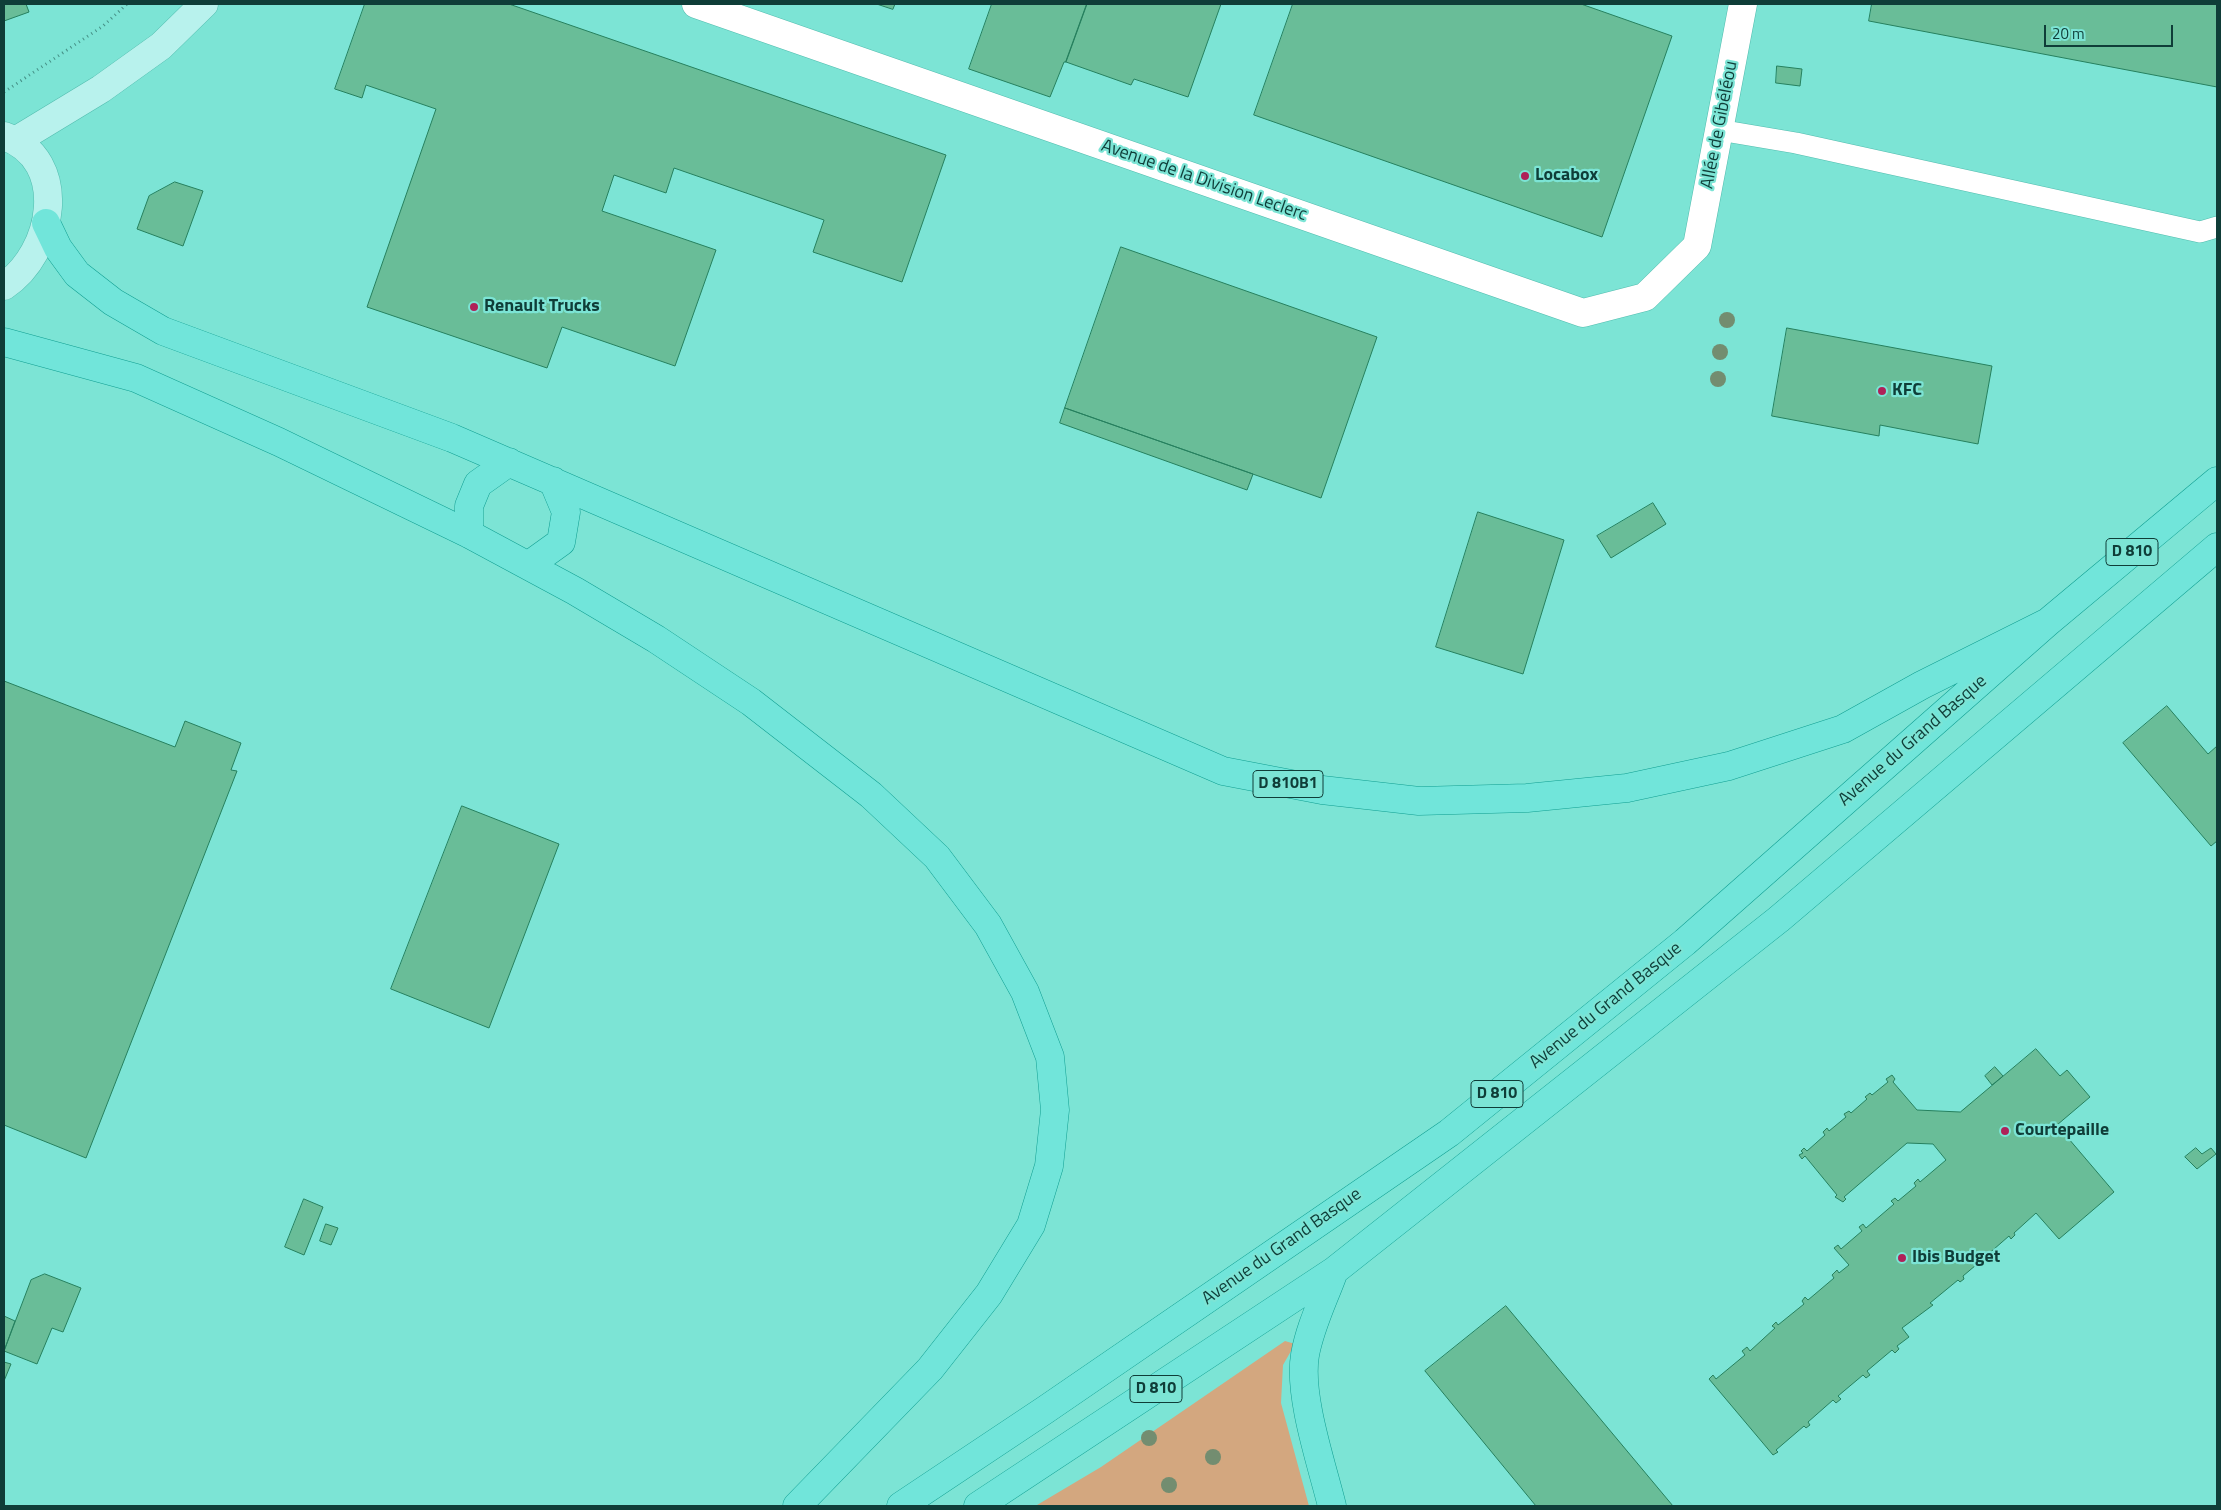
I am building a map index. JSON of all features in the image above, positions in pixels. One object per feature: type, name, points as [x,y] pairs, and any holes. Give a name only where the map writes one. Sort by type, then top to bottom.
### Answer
[{"type":"main road","points":[[4,286],[23,268],[36,249],[46,223],[49,202],[46,180],[37,162],[10,138],[101,89],[161,46],[204,4]]},
{"type":"main road","points":[[46,223],[58,248],[77,274],[113,302],[163,331],[452,438],[553,481],[566,512],[561,542],[529,565]]},
{"type":"main road","points":[[4,342],[136,378],[280,442],[529,565],[656,639],[752,702],[871,795],[937,857],[988,924],[1025,992],[1050,1057],[1055,1110],[1049,1166],[1031,1224],[989,1294],[930,1369],[797,1506]]},
{"type":"main road","points":[[469,534],[469,506],[478,484],[509,462]]},
{"type":"main road","name":"D 810B1","points":[[553,481],[1223,771],[1322,790],[1418,801],[1528,798],[1626,788],[1729,766],[1843,729],[1922,686],[2048,622]]},
{"type":"main road","name":"Avenue du Grand Basque","points":[[901,1506],[1448,1133],[1686,942],[2048,622],[2217,481]]},
{"type":"main road","name":"D 810","points":[[978,1506],[1334,1271],[1772,924],[2217,548]]},
{"type":"main road","points":[[1332,1506],[1306,1398],[1305,1356],[1313,1326],[1334,1271]]},
{"type":"street","name":"Avenue de la Division Leclerc","points":[[696,4],[1583,313],[1645,298],[1697,246]]},
{"type":"street","name":"Allée de Gibéléou","points":[[1697,246],[1743,4]]},
{"type":"lane","points":[[1718,130],[1806,146],[2200,232],[2217,228]]},
{"type":"path","points":[[4,92],[103,26],[127,4]]},
{"type":"shaded area","points":[[1285,1341],[1295,1344],[1283,1365],[1281,1403],[1309,1506],[1037,1505],[1101,1467]]},
{"type":"building","points":[[4,4],[26,4],[29,12],[4,21]]},
{"type":"building","points":[[365,4],[509,4],[946,155],[902,282],[813,252],[824,220],[674,168],[666,193],[614,175],[602,211],[716,250],[675,366],[562,327],[547,368],[367,307],[436,109],[366,85],[362,98],[335,89]]},
{"type":"building","points":[[877,4],[895,4],[893,9]]},
{"type":"building","points":[[992,4],[1087,4],[1066,62],[1064,62],[1050,97],[969,69]]},
{"type":"building","points":[[1087,4],[1221,4],[1188,97],[1134,79],[1131,85],[1066,62]]},
{"type":"building","name":"Locabox","points":[[1293,4],[1581,4],[1672,36],[1602,237],[1254,115]]},
{"type":"building","points":[[1872,4],[2217,4],[2217,87],[1869,21]]},
{"type":"building","points":[[1777,66],[1802,69],[1800,86],[1776,83]]},
{"type":"building","points":[[175,182],[203,191],[183,246],[137,229],[149,196]]},
{"type":"building","points":[[1121,247],[1377,337],[1321,498],[1065,408]]},
{"type":"building","name":"KFC","points":[[1787,328],[1992,366],[1978,444],[1880,425],[1879,436],[1772,416]]},
{"type":"building","points":[[1065,408],[1253,474],[1247,490],[1060,423]]},
{"type":"building","points":[[1653,503],[1666,524],[1611,558],[1597,536]]},
{"type":"building","points":[[1478,512],[1564,540],[1523,674],[1436,647]]},
{"type":"building","points":[[4,681],[175,747],[185,721],[241,743],[231,770],[237,771],[86,1158],[4,1125]]},
{"type":"building","points":[[2167,706],[2208,754],[2217,746],[2217,841],[2211,846],[2123,743]]},
{"type":"building","points":[[462,806],[559,844],[489,1028],[391,989]]},
{"type":"building","points":[[2036,1049],[2060,1076],[2067,1070],[2090,1097],[2057,1125],[2114,1192],[2059,1239],[2036,1213],[2014,1233],[2015,1235],[2011,1239],[2009,1236],[1986,1256],[1988,1258],[1983,1262],[1982,1260],[1963,1276],[1964,1279],[1960,1282],[1958,1280],[1930,1303],[1933,1305],[1902,1328],[1909,1337],[1897,1346],[1899,1349],[1895,1353],[1892,1350],[1867,1371],[1870,1375],[1866,1378],[1863,1375],[1838,1396],[1841,1399],[1836,1403],[1833,1400],[1808,1422],[1810,1425],[1806,1428],[1804,1426],[1776,1450],[1778,1452],[1773,1455],[1709,1379],[1713,1375],[1716,1379],[1745,1355],[1742,1351],[1747,1347],[1750,1351],[1775,1328],[1772,1326],[1776,1322],[1778,1325],[1804,1304],[1802,1301],[1805,1297],[1808,1300],[1834,1278],[1832,1275],[1837,1270],[1839,1273],[1849,1265],[1834,1248],[1838,1245],[1841,1249],[1862,1231],[1859,1227],[1863,1224],[1866,1228],[1894,1204],[1891,1201],[1895,1198],[1898,1201],[1916,1186],[1914,1183],[1918,1179],[1920,1182],[1946,1160],[1933,1144],[1907,1143],[1844,1197],[1846,1199],[1843,1202],[1835,1197],[1837,1195],[1805,1156],[1802,1159],[1799,1155],[1803,1153],[1801,1151],[1804,1148],[1807,1151],[1825,1135],[1823,1132],[1827,1128],[1829,1131],[1846,1117],[1844,1114],[1849,1111],[1851,1113],[1867,1099],[1865,1097],[1870,1093],[1872,1095],[1888,1082],[1886,1079],[1892,1075],[1895,1079],[1893,1082],[1917,1110],[1960,1112]]},
{"type":"building","points":[[1995,1067],[2003,1076],[1992,1085],[1985,1076]]},
{"type":"building","points":[[2196,1148],[2202,1154],[2211,1148],[2216,1154],[2197,1169],[2185,1157]]},
{"type":"building","points":[[304,1199],[323,1207],[304,1255],[285,1247]]},
{"type":"building","points":[[326,1224],[338,1228],[331,1245],[320,1241]]},
{"type":"building","points":[[45,1274],[81,1288],[63,1332],[52,1328],[37,1364],[4,1351],[31,1280]]},
{"type":"building","points":[[1506,1306],[1673,1506],[1536,1506],[1425,1371]]},
{"type":"building","points":[[4,1316],[15,1321],[4,1351]]},
{"type":"building","points":[[4,1362],[11,1364],[4,1381]]},
{"type":"place","name":"Locabox","points":[[1525,176]]},
{"type":"place","name":"Renault Trucks","points":[[474,307]]},
{"type":"place","name":"KFC","points":[[1882,391]]},
{"type":"place","name":"Courtepaille","points":[[2005,1131]]},
{"type":"place","name":"Ibis Budget","points":[[1902,1258]]}]
